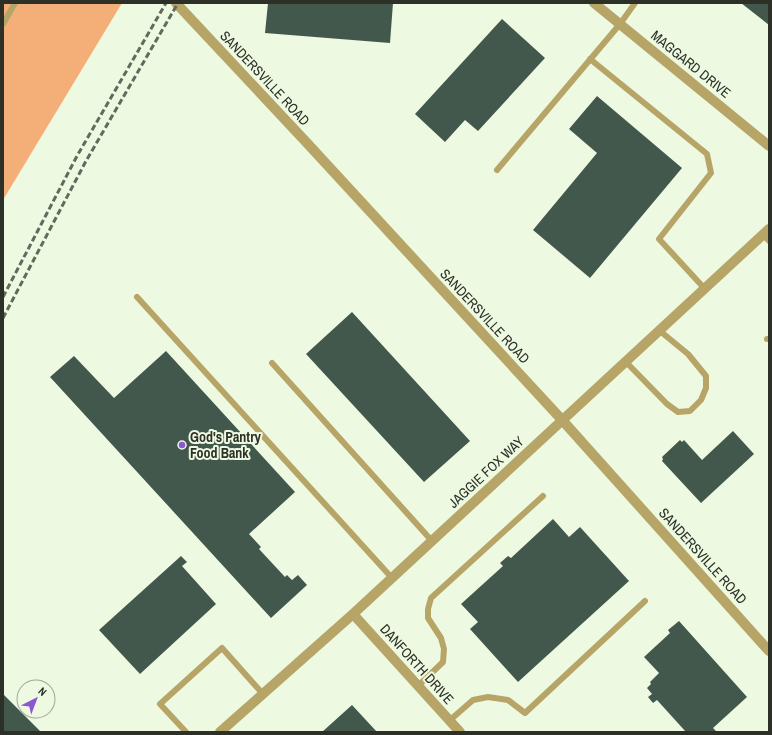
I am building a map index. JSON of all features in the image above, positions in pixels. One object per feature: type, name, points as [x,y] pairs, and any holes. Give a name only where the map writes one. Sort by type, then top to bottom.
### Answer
[{"type":"street","name":"SANDERSVILLE ROAD","points":[[176,3],[312,148],[563,421],[769,651]]},
{"type":"street","name":"MAGGARD DRIVE","points":[[594,3],[769,146]]},
{"type":"street","name":"JAGGIE FOX WAY","points":[[220,732],[353,614],[705,289],[767,235]]},
{"type":"street","name":"DANFORTH DRIVE","points":[[353,614],[460,732]]},
{"type":"lane","points":[[3,24],[14,3]]},
{"type":"lane","points":[[496,170],[620,24],[635,3]]},
{"type":"lane","points":[[590,59],[707,154],[712,173],[659,239],[705,289]]},
{"type":"lane","points":[[137,297],[392,578]]},
{"type":"lane","points":[[626,362],[667,404],[678,412],[690,411],[701,400],[706,388],[706,376],[688,354],[660,331]]},
{"type":"lane","points":[[272,363],[432,541]]},
{"type":"lane","points":[[418,686],[443,662],[444,650],[441,638],[428,618],[428,609],[431,598],[543,496]]},
{"type":"lane","points":[[449,720],[473,700],[488,696],[508,700],[525,713],[645,601]]},
{"type":"lane","points":[[186,732],[160,704],[222,648],[263,694]]},
{"type":"shaded area","points":[[3,3],[122,3],[3,200]]},
{"type":"building","points":[[268,3],[393,3],[390,43],[265,33]]},
{"type":"building","points":[[741,3],[769,3],[769,25]]},
{"type":"building","points":[[502,19],[545,58],[478,131],[465,120],[445,142],[415,114]]},
{"type":"building","points":[[597,96],[682,168],[590,278],[533,230],[597,153],[569,129]]},
{"type":"building","points":[[352,312],[470,441],[424,482],[306,354]]},
{"type":"building","name":"God's Pantry Food Bank","points":[[166,351],[295,492],[249,534],[261,547],[259,549],[285,577],[287,575],[292,580],[298,575],[307,585],[271,618],[50,377],[74,356],[114,398]]},
{"type":"building","points":[[733,431],[754,454],[701,503],[662,461],[662,457],[680,440],[682,442],[684,440],[702,460]]},
{"type":"building","points":[[553,519],[569,537],[580,527],[629,581],[518,682],[470,629],[478,622],[461,604],[503,566],[500,563],[508,556],[511,558]]},
{"type":"building","points":[[181,556],[187,562],[182,566],[216,604],[140,674],[99,630]]},
{"type":"building","points":[[679,621],[747,697],[713,728],[717,732],[686,732],[657,700],[653,703],[648,697],[652,694],[647,688],[651,684],[650,682],[659,673],[644,657],[670,633],[668,630]]},
{"type":"building","points":[[3,694],[16,707],[16,719],[28,719],[41,732],[3,732]]},
{"type":"building","points":[[352,705],[377,732],[322,732]]},
{"type":"railway","points":[[3,297],[77,156],[166,3]]},
{"type":"railway","points":[[3,318],[86,161],[178,3]]},
{"type":"place","name":"God's Pantry Food Bank","points":[[182,445]]}]
